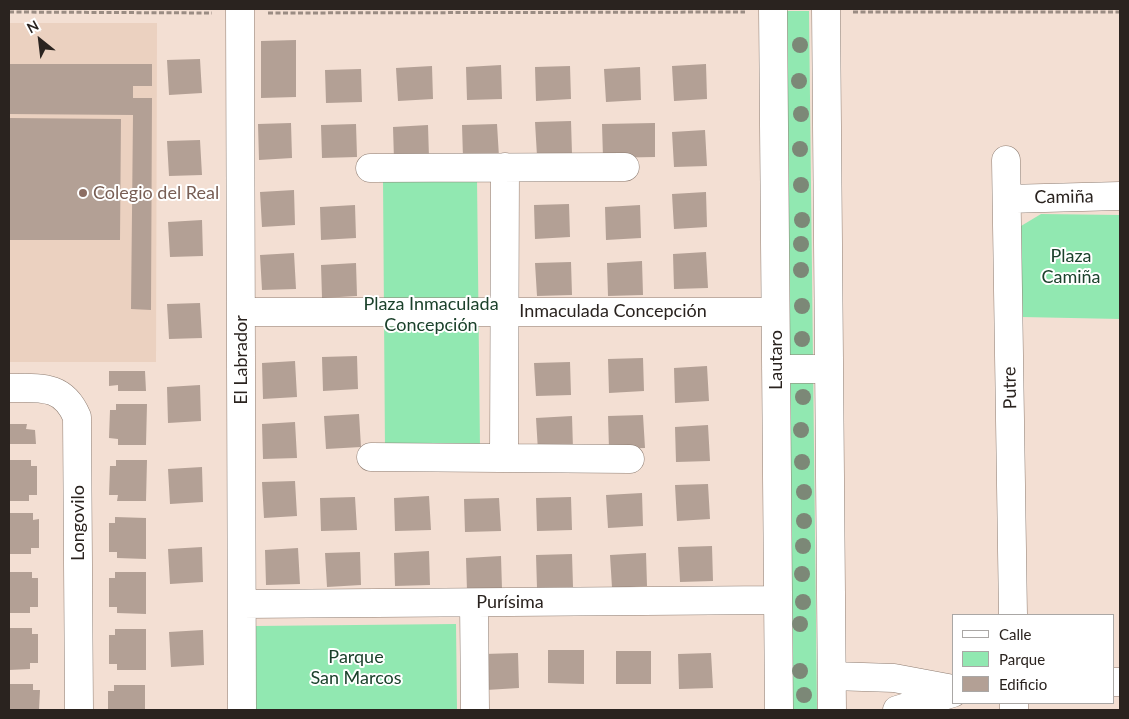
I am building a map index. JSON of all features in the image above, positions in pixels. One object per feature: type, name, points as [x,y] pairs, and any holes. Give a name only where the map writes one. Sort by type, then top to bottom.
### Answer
[{"type":"street","points":[[826,10],[832,710]]},
{"type":"street","name":"El Labrador","points":[[240,11],[242,710]]},
{"type":"street","name":"Lautaro","points":[[773,11],[779,710]]},
{"type":"street","name":"Putre","points":[[1006,160],[1013,614]]},
{"type":"street","points":[[504,458],[505,167]]},
{"type":"street","points":[[370,168],[625,167]]},
{"type":"street","name":"Camiña","points":[[1007,199],[1120,196]]},
{"type":"street","name":"Inmaculada Concepción","points":[[241,312],[775,312]]},
{"type":"street","points":[[776,369],[829,369]]},
{"type":"street","name":"Longovilo","points":[[9,388],[42,388],[59,393],[73,407],[77,417],[79,710]]},
{"type":"street","points":[[371,457],[630,459]]},
{"type":"street","name":"Purísima","points":[[242,604],[778,600]]},
{"type":"street","points":[[474,603],[475,710]]},
{"type":"street","points":[[832,676],[894,678],[952,691]]},
{"type":"street","points":[[897,710],[952,691]]},
{"type":"path","points":[[826,10],[1120,12]]},
{"type":"path","points":[[9,12],[773,11]]},
{"type":"shaded area","name":"Colegio del Real","points":[[9,23],[157,23],[156,362],[9,362]]},
{"type":"green space","points":[[785,11],[809,11],[817,710],[792,710]]},
{"type":"green space","name":"Plaza Inmaculada Concepción","points":[[477,178],[480,449],[385,451],[383,179]]},
{"type":"green space","name":"Plaza Camiña","points":[[1041,214],[1120,215],[1120,319],[1022,317],[1021,226]]},
{"type":"green space","name":"Parque San Marcos","points":[[456,624],[457,710],[256,710],[256,626]]},
{"type":"building","points":[[296,40],[296,97],[261,98],[261,41]]},
{"type":"building","points":[[200,59],[202,93],[169,95],[167,60]]},
{"type":"building","points":[[9,64],[152,64],[152,86],[133,86],[133,98],[152,98],[151,310],[131,309],[133,115],[9,114]]},
{"type":"building","points":[[706,64],[707,99],[674,101],[672,66]]},
{"type":"building","points":[[501,65],[502,99],[467,100],[466,67]]},
{"type":"building","points":[[432,66],[433,99],[398,101],[396,68]]},
{"type":"building","points":[[570,66],[571,99],[536,101],[535,67]]},
{"type":"building","points":[[640,67],[641,100],[606,102],[604,69]]},
{"type":"building","points":[[361,69],[362,102],[326,103],[325,70]]},
{"type":"building","points":[[9,118],[121,119],[120,240],[9,240]]},
{"type":"building","points":[[571,121],[572,154],[537,156],[535,122]]},
{"type":"building","points":[[291,123],[292,158],[259,160],[258,124]]},
{"type":"building","points":[[655,123],[655,157],[603,158],[602,124]]},
{"type":"building","points":[[356,124],[357,157],[322,158],[321,125]]},
{"type":"building","points":[[497,124],[499,157],[463,158],[462,125]]},
{"type":"building","points":[[428,125],[429,158],[394,160],[393,127]]},
{"type":"building","points":[[705,130],[707,166],[674,167],[672,132]]},
{"type":"building","points":[[200,140],[202,175],[169,176],[167,141]]},
{"type":"building","points":[[294,190],[295,225],[262,227],[260,192]]},
{"type":"building","points":[[706,192],[707,227],[674,229],[672,194]]},
{"type":"building","points":[[569,204],[570,237],[535,239],[534,205]]},
{"type":"building","points":[[355,205],[356,238],[321,240],[320,207]]},
{"type":"building","points":[[640,205],[641,238],[606,240],[605,207]]},
{"type":"building","points":[[202,220],[203,256],[170,257],[168,222]]},
{"type":"building","points":[[706,252],[708,288],[674,289],[673,254]]},
{"type":"building","points":[[294,253],[296,289],[262,290],[260,255]]},
{"type":"building","points":[[642,261],[643,295],[608,296],[607,263]]},
{"type":"building","points":[[571,262],[572,295],[537,296],[535,263]]},
{"type":"building","points":[[356,263],[357,296],[322,298],[321,265]]},
{"type":"building","points":[[200,303],[202,338],[169,339],[167,304]]},
{"type":"building","points":[[357,356],[358,389],[323,391],[322,357]]},
{"type":"building","points":[[643,358],[644,391],[609,393],[608,359]]},
{"type":"building","points":[[295,361],[297,397],[263,399],[262,363]]},
{"type":"building","points":[[570,362],[571,395],[536,396],[534,363]]},
{"type":"building","points":[[707,366],[709,401],[675,403],[674,368]]},
{"type":"building","points":[[109,371],[145,371],[146,391],[118,391],[118,385],[109,386]]},
{"type":"building","points":[[200,385],[201,421],[168,423],[167,387]]},
{"type":"building","points":[[116,404],[147,404],[146,445],[118,445],[118,439],[109,438],[110,410],[116,410]]},
{"type":"building","points":[[359,414],[361,447],[326,449],[324,416]]},
{"type":"building","points":[[643,415],[645,448],[609,449],[608,416]]},
{"type":"building","points":[[572,416],[573,449],[538,451],[536,418]]},
{"type":"building","points":[[295,422],[297,458],[263,459],[262,424]]},
{"type":"building","points":[[9,424],[27,424],[26,429],[35,430],[36,444],[9,444]]},
{"type":"building","points":[[708,425],[710,461],[676,462],[675,427]]},
{"type":"building","points":[[9,460],[31,460],[31,466],[37,466],[37,495],[29,495],[29,501],[9,501]]},
{"type":"building","points":[[116,460],[147,460],[146,501],[117,501],[118,495],[109,495],[110,466],[116,466]]},
{"type":"building","points":[[202,467],[203,502],[170,504],[168,469]]},
{"type":"building","points":[[295,481],[297,516],[264,518],[262,482]]},
{"type":"building","points":[[708,484],[710,519],[677,521],[675,485]]},
{"type":"building","points":[[642,493],[643,526],[608,528],[606,495]]},
{"type":"building","points":[[429,496],[431,530],[395,531],[394,498]]},
{"type":"building","points":[[355,497],[357,530],[321,531],[320,498]]},
{"type":"building","points":[[571,497],[572,530],[537,531],[536,498]]},
{"type":"building","points":[[499,498],[501,531],[465,532],[464,499]]},
{"type":"building","points":[[9,513],[33,513],[33,520],[39,519],[39,548],[31,548],[31,554],[9,554]]},
{"type":"building","points":[[115,517],[146,518],[146,559],[117,558],[117,552],[109,552],[109,523],[115,523]]},
{"type":"building","points":[[712,546],[713,581],[680,582],[678,547]]},
{"type":"building","points":[[202,547],[203,582],[170,584],[168,549]]},
{"type":"building","points":[[298,548],[300,584],[266,585],[265,550]]},
{"type":"building","points":[[429,551],[430,585],[395,586],[394,553]]},
{"type":"building","points":[[360,552],[361,585],[327,587],[325,553]]},
{"type":"building","points":[[646,553],[647,586],[612,588],[610,555]]},
{"type":"building","points":[[572,554],[573,587],[537,588],[536,555]]},
{"type":"building","points":[[501,556],[502,589],[467,591],[466,558]]},
{"type":"building","points":[[9,572],[32,572],[32,578],[38,578],[38,607],[30,607],[30,613],[9,613]]},
{"type":"building","points":[[115,572],[146,572],[146,614],[117,613],[117,607],[109,607],[109,578],[115,578]]},
{"type":"building","points":[[9,628],[32,628],[32,634],[38,634],[38,663],[30,663],[30,669],[9,670]]},
{"type":"building","points":[[115,629],[146,629],[146,670],[117,670],[117,664],[109,664],[109,635],[115,635]]},
{"type":"building","points":[[203,630],[204,665],[171,667],[169,632]]},
{"type":"building","points":[[548,650],[584,650],[584,684],[548,683]]},
{"type":"building","points":[[616,651],[651,651],[651,684],[616,684]]},
{"type":"building","points":[[518,653],[519,688],[486,690],[484,654]]},
{"type":"building","points":[[711,653],[713,688],[679,689],[678,654]]},
{"type":"building","points":[[9,684],[33,684],[33,690],[40,690],[39,710],[9,710]]},
{"type":"building","points":[[114,685],[145,685],[145,710],[108,710],[108,691],[114,691]]},
{"type":"place","name":"Colegio del Real","points":[[83,193]]}]
